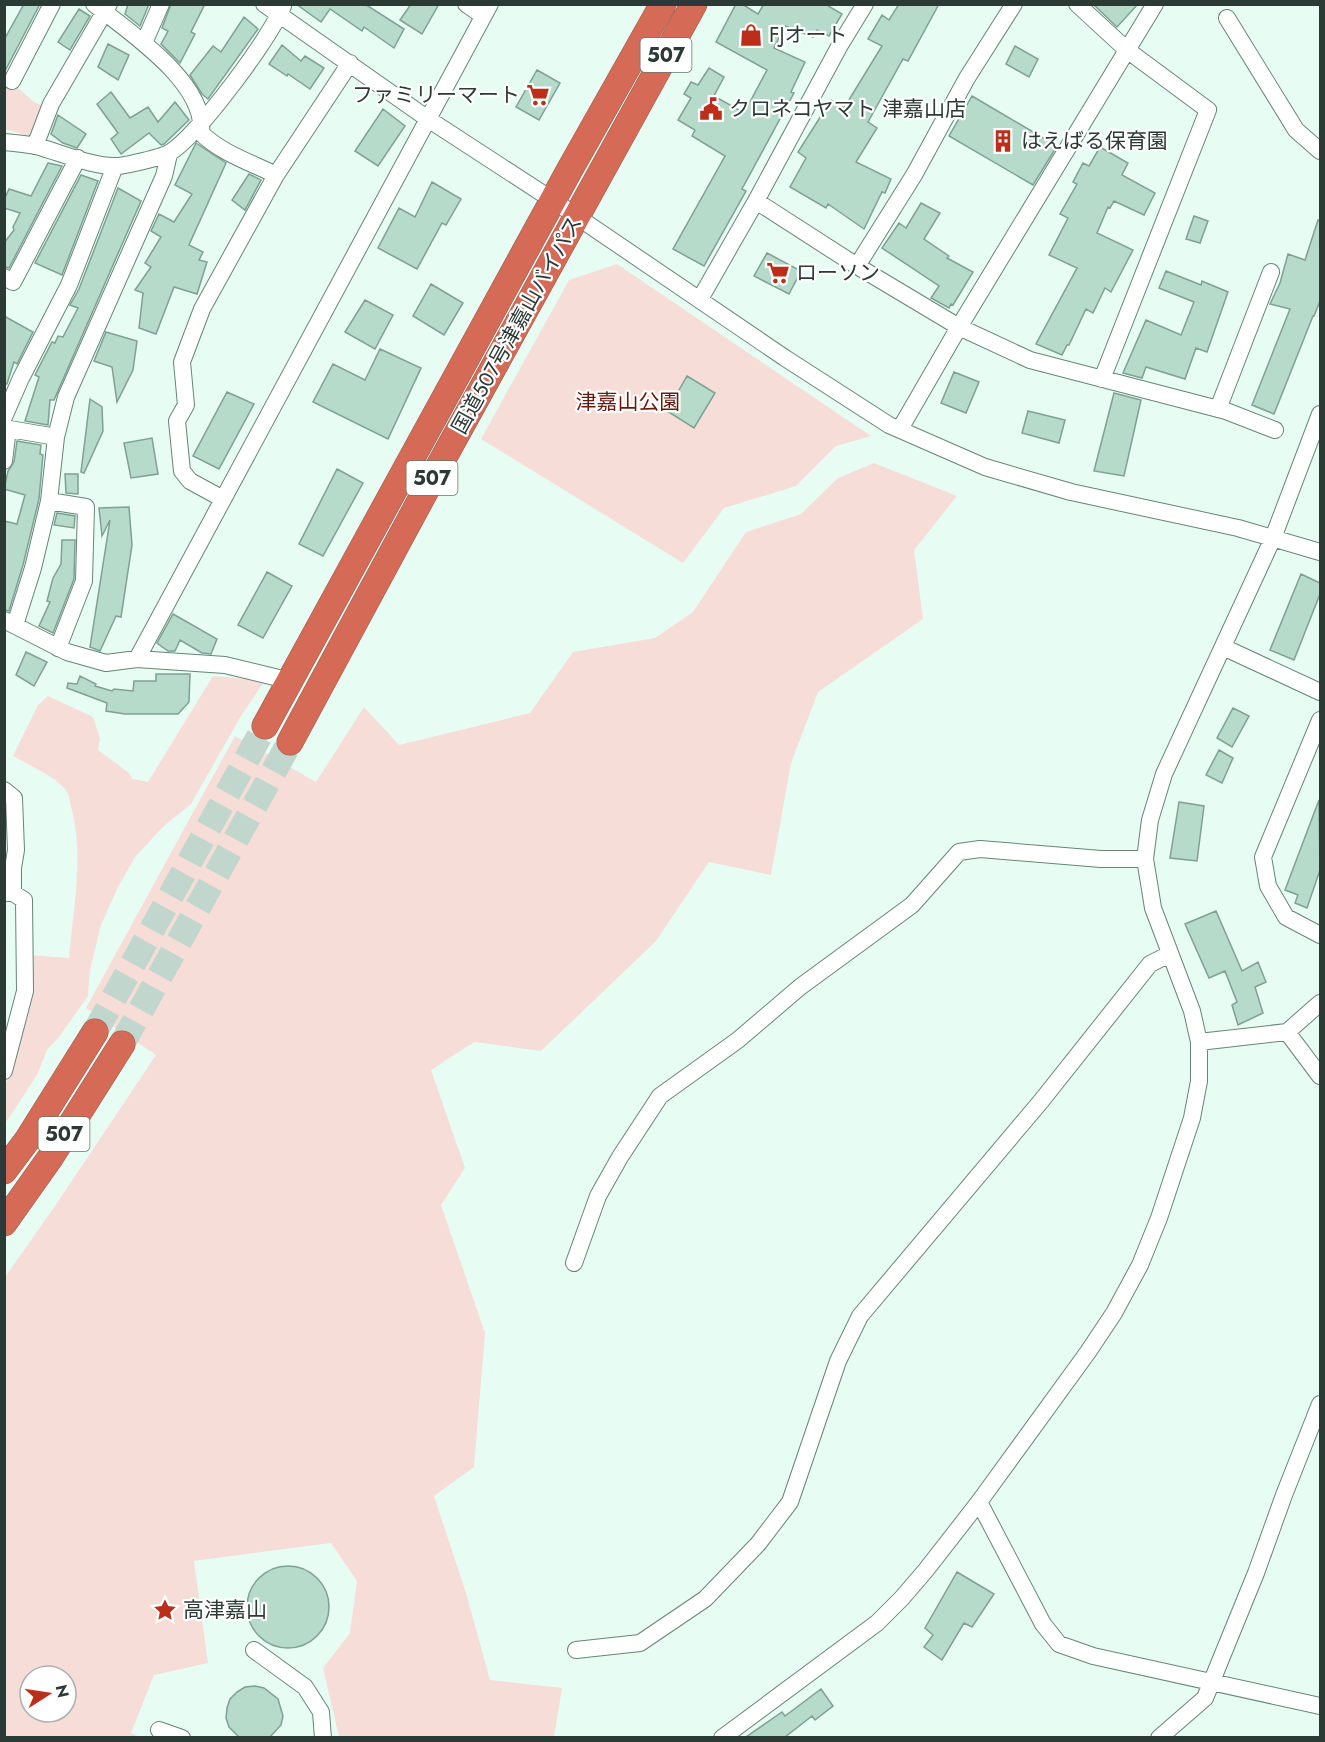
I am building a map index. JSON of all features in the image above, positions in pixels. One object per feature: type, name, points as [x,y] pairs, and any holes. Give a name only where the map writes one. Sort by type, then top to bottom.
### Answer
[{"type":"highway","name":"国道507号津嘉山バイパス","points":[[265,726],[663,4]]},
{"type":"highway","name":"国道507号津嘉山バイパス","points":[[290,742],[694,4]]},
{"type":"highway","name":"507","points":[[4,1171],[28,1139],[95,1032]]},
{"type":"highway","name":"507","points":[[4,1223],[50,1158],[122,1044]]},
{"type":"street","points":[[12,81],[52,4]]},
{"type":"street","points":[[144,43],[161,4]]},
{"type":"street","points":[[264,4],[282,10],[428,119],[889,425],[985,466],[1071,492],[1238,528],[1320,552]]},
{"type":"street","points":[[137,659],[486,10],[466,4]]},
{"type":"street","points":[[700,299],[840,45],[865,4]]},
{"type":"street","points":[[857,266],[914,175],[967,78],[1014,4]]},
{"type":"street","points":[[1077,4],[1127,50],[1208,110],[1102,379]]},
{"type":"street","points":[[900,429],[959,327],[1155,4]]},
{"type":"street","points":[[35,146],[51,104],[103,8],[144,43],[178,77],[195,102],[202,122],[201,134],[205,138],[276,175]]},
{"type":"street","points":[[4,142],[35,146],[115,166],[169,154],[202,122],[272,29],[282,10]]},
{"type":"street","points":[[1227,18],[1296,130],[1320,151]]},
{"type":"street","points":[[223,499],[190,481],[182,471],[177,421],[186,405],[182,362],[202,309],[276,175],[350,63]]},
{"type":"street","points":[[169,154],[164,176],[66,397],[56,437],[49,501],[33,568],[10,622],[58,648],[106,663],[137,659],[225,665],[291,681]]},
{"type":"street","points":[[4,278],[13,282],[78,158]]},
{"type":"street","points":[[4,461],[6,424],[21,378],[69,285],[115,166]]},
{"type":"street","points":[[756,201],[857,266],[959,327],[1030,360],[1218,409],[1275,430]]},
{"type":"street","points":[[1218,409],[1271,272]]},
{"type":"street","points":[[722,1737],[877,1623],[926,1570],[979,1502],[1088,1352],[1114,1313],[1140,1265],[1159,1218],[1192,1118],[1199,1081],[1198,1042],[1192,1011],[1154,908],[1145,858],[1150,820],[1164,774],[1273,538],[1320,414]]},
{"type":"street","points":[[6,424],[56,437]]},
{"type":"street","points":[[49,501],[87,507],[84,581],[58,648]]},
{"type":"street","points":[[1223,647],[1320,692]]},
{"type":"street","points":[[1320,720],[1263,857],[1268,886],[1286,917],[1320,935]]},
{"type":"street","points":[[4,790],[14,798],[16,850],[9,893],[24,900],[24,991],[4,1071]]},
{"type":"street","points":[[574,1263],[598,1196],[620,1157],[660,1096],[738,1040],[800,987],[912,905],[959,852],[980,849],[1101,859],[1145,858]]},
{"type":"street","points":[[576,1650],[640,1643],[705,1599],[758,1544],[790,1502],[838,1361],[860,1316],[1035,1109],[1150,964],[1170,954]]},
{"type":"street","points":[[1198,1042],[1287,1032],[1320,1003]]},
{"type":"street","points":[[1287,1032],[1320,1076]]},
{"type":"street","points":[[1159,1737],[1205,1698],[1256,1573],[1320,1404]]},
{"type":"street","points":[[979,1502],[1043,1624],[1059,1644],[1093,1656],[1320,1706]]},
{"type":"street","points":[[254,1650],[305,1687],[321,1713],[323,1737]]},
{"type":"street","points":[[159,1730],[183,1737]]},
{"type":"green space","points":[[4,76],[34,102],[45,107],[32,137],[5,129]]},
{"type":"green space","name":"津嘉山公園","points":[[617,264],[871,436],[836,446],[796,486],[724,508],[683,563],[481,439],[569,280]]},
{"type":"green space","points":[[874,463],[957,496],[914,550],[923,619],[818,692],[791,763],[771,875],[709,862],[656,941],[541,1051],[474,1042],[431,1070],[465,1168],[441,1205],[485,1333],[474,1467],[434,1496],[466,1593],[490,1680],[562,1688],[554,1737],[339,1737],[323,1668],[350,1633],[357,1581],[331,1543],[194,1561],[208,1663],[154,1675],[131,1733],[140,1737],[5,1738],[5,1277],[156,1055],[86,1008],[235,736],[316,782],[364,707],[399,745],[530,713],[573,652],[655,638],[693,612],[746,532],[801,514],[838,478]]},
{"type":"green space","points":[[213,676],[264,682],[241,716],[191,804],[164,826],[135,857],[101,925],[90,970],[88,996],[47,1050],[37,1075],[7,1121],[5,1119],[6,1084],[31,992],[30,955],[69,958],[77,865],[75,828],[67,792],[50,777],[13,756],[38,705],[48,696],[93,717],[100,738],[98,750],[129,773],[132,779],[148,782]]},
{"type":"building","points":[[24,4],[40,4],[4,73],[4,40]]},
{"type":"building","points":[[128,4],[149,4],[140,26],[125,14]]},
{"type":"building","points":[[171,4],[205,4],[191,32],[195,34],[180,63],[161,44],[168,31],[162,28]]},
{"type":"building","points":[[296,4],[365,4],[404,29],[394,48],[364,27],[362,31],[330,9],[321,22]]},
{"type":"building","points":[[411,4],[439,4],[422,34],[400,20]]},
{"type":"building","points":[[736,4],[742,4],[758,14],[764,4],[825,4],[842,14],[829,36],[817,30],[813,37],[785,26],[774,48],[805,62],[791,92],[794,93],[742,189],[746,191],[704,266],[673,249],[725,156],[692,136],[695,130],[678,120],[691,98],[684,94],[691,82],[698,85],[709,68],[724,77],[714,96],[744,113],[767,70],[716,42]]},
{"type":"building","points":[[899,4],[939,4],[908,61],[903,59],[868,122],[877,128],[856,162],[891,179],[864,229],[828,204],[826,208],[790,187],[806,158],[798,152],[831,100],[844,108],[882,46],[868,39],[882,15],[889,20]]},
{"type":"building","points":[[1093,4],[1138,4],[1117,27]]},
{"type":"building","points":[[79,9],[90,16],[70,50],[58,42]]},
{"type":"building","points":[[244,17],[258,29],[208,99],[190,75],[213,46],[221,52]]},
{"type":"building","points":[[108,44],[129,55],[118,80],[98,67]]},
{"type":"building","points":[[282,45],[301,61],[305,56],[324,68],[310,89],[269,64]]},
{"type":"building","points":[[1015,46],[1038,59],[1029,77],[1006,64]]},
{"type":"building","name":"ファミリーマート","points":[[537,70],[560,83],[539,120],[516,107]]},
{"type":"building","points":[[111,92],[130,118],[148,107],[158,122],[175,102],[189,120],[164,144],[161,145],[149,133],[121,154],[111,139],[118,133],[97,104]]},
{"type":"building","name":"はえばる保育園","points":[[972,96],[1057,146],[1033,185],[949,136]]},
{"type":"building","points":[[383,109],[405,126],[378,166],[355,151]]},
{"type":"building","points":[[58,115],[86,134],[77,148],[63,143],[51,134]]},
{"type":"building","points":[[196,143],[226,163],[189,245],[203,252],[199,260],[207,262],[197,294],[174,287],[156,334],[139,328],[143,293],[135,290],[151,267],[145,263],[161,237],[151,231],[159,214],[174,222],[192,194],[175,185]]},
{"type":"building","points":[[1100,147],[1128,163],[1122,175],[1155,193],[1144,215],[1114,201],[1110,208],[1108,207],[1097,233],[1133,250],[1111,292],[1105,288],[1093,313],[1086,309],[1062,355],[1036,344],[1077,268],[1049,255],[1068,218],[1060,214],[1077,184],[1073,182],[1083,163],[1089,166]]},
{"type":"building","points":[[48,163],[62,166],[9,268],[4,267],[4,243],[14,230],[13,227],[20,213],[4,208],[4,200],[9,189],[31,196]]},
{"type":"building","points":[[249,174],[261,180],[245,210],[232,200]]},
{"type":"building","points":[[81,175],[98,181],[62,275],[35,263]]},
{"type":"building","points":[[432,182],[461,199],[446,225],[442,223],[417,269],[378,248],[399,208],[415,217]]},
{"type":"building","points":[[118,188],[141,201],[54,400],[50,400],[48,425],[25,421],[39,377],[35,375],[52,342],[55,343],[58,336],[63,337],[78,308],[70,305],[79,289]]},
{"type":"building","points":[[921,203],[940,213],[924,239],[949,256],[947,258],[973,272],[949,308],[931,298],[939,286],[882,248],[899,223],[906,228]]},
{"type":"building","points":[[1194,216],[1208,221],[1200,243],[1186,239]]},
{"type":"building","points":[[1318,220],[1320,221],[1320,301],[1274,414],[1252,405],[1290,309],[1270,304],[1280,283],[1288,254],[1305,260]]},
{"type":"building","name":"ローソン","points":[[767,253],[801,271],[789,294],[754,276]]},
{"type":"building","points":[[1166,271],[1201,285],[1202,281],[1228,292],[1207,352],[1196,348],[1185,379],[1146,367],[1142,378],[1123,373],[1146,320],[1181,335],[1194,302],[1159,288]]},
{"type":"building","points":[[431,284],[463,303],[444,335],[413,316]]},
{"type":"building","points":[[365,300],[393,315],[375,349],[345,332]]},
{"type":"building","points":[[4,316],[33,332],[17,364],[14,362],[7,384],[4,384]]},
{"type":"building","points":[[106,332],[137,341],[133,370],[117,402],[112,367],[94,361]]},
{"type":"building","points":[[380,349],[421,368],[388,439],[313,402],[333,364],[365,380]]},
{"type":"building","points":[[954,372],[979,382],[966,413],[941,403]]},
{"type":"building","points":[[687,376],[715,393],[694,428],[667,411]]},
{"type":"building","points":[[227,392],[254,404],[219,469],[193,456]]},
{"type":"building","points":[[1114,393],[1141,400],[1124,476],[1094,471]]},
{"type":"building","points":[[90,399],[102,407],[103,431],[84,473],[81,472]]},
{"type":"building","points":[[1028,411],[1065,420],[1059,443],[1022,433]]},
{"type":"building","points":[[152,438],[158,474],[131,478],[124,443]]},
{"type":"building","points":[[17,441],[41,445],[40,454],[43,455],[39,499],[9,611],[4,610],[4,521],[17,524],[25,495],[4,489],[8,471],[14,462]]},
{"type":"building","points":[[337,469],[363,483],[323,556],[299,544]]},
{"type":"building","points":[[65,474],[78,474],[78,494],[66,493]]},
{"type":"building","points":[[129,507],[132,545],[121,617],[116,616],[100,651],[90,647],[110,520],[102,536],[99,508]]},
{"type":"building","points":[[57,513],[75,516],[74,528],[54,525]]},
{"type":"building","points":[[62,540],[75,540],[74,579],[53,633],[39,626],[50,602],[47,601],[53,578],[61,564]]},
{"type":"building","points":[[267,572],[292,586],[263,638],[238,625]]},
{"type":"building","points":[[1301,574],[1320,583],[1320,594],[1294,660],[1270,650]]},
{"type":"building","points":[[173,614],[217,639],[211,654],[202,653],[180,640],[175,651],[168,651],[157,643]]},
{"type":"building","points":[[26,652],[47,662],[34,686],[16,675]]},
{"type":"building","points":[[156,674],[190,674],[189,702],[178,714],[125,714],[106,711],[107,703],[67,688],[68,683],[77,684],[80,676],[96,684],[95,686],[112,691],[114,689],[133,691],[134,681],[156,681]]},
{"type":"building","points":[[1233,708],[1249,716],[1232,747],[1217,738]]},
{"type":"building","points":[[1219,750],[1233,758],[1222,783],[1206,775]]},
{"type":"building","points":[[1319,800],[1320,870],[1307,908],[1295,903],[1298,895],[1285,890]]},
{"type":"building","points":[[1179,802],[1204,806],[1197,861],[1170,858]]},
{"type":"building","points":[[1216,911],[1242,971],[1258,962],[1266,982],[1255,987],[1263,1013],[1238,1025],[1232,1005],[1237,1002],[1225,971],[1209,978],[1185,924]]},
{"type":"building","points":[[288,1566],[304,1569],[317,1578],[326,1591],[329,1607],[326,1623],[317,1636],[304,1645],[288,1648],[272,1645],[259,1636],[250,1623],[247,1607],[250,1591],[259,1578],[272,1569]]},
{"type":"building","points":[[957,1572],[994,1594],[972,1627],[964,1623],[942,1660],[924,1647],[933,1635],[925,1628]]},
{"type":"building","points":[[245,1687],[264,1688],[278,1699],[283,1716],[281,1725],[270,1737],[239,1737],[229,1727],[226,1718],[227,1708],[230,1699],[237,1692]]},
{"type":"building","points":[[821,1689],[833,1706],[815,1720],[812,1716],[785,1737],[746,1737],[782,1712],[785,1716]]},
{"type":"tunnel","points":[[95,1032],[265,726]]},
{"type":"tunnel","points":[[122,1044],[290,742]]},
{"type":"place","name":"FJオート","points":[[751,35]]},
{"type":"place","name":"ファミリーマート","points":[[538,95]]},
{"type":"place","name":"クロネコヤマト 津嘉山店","points":[[711,109]]},
{"type":"place","name":"はえばる保育園","points":[[1003,141]]},
{"type":"place","name":"ローソン","points":[[778,273]]},
{"type":"place","name":"高津嘉山","points":[[165,1610]]}]
